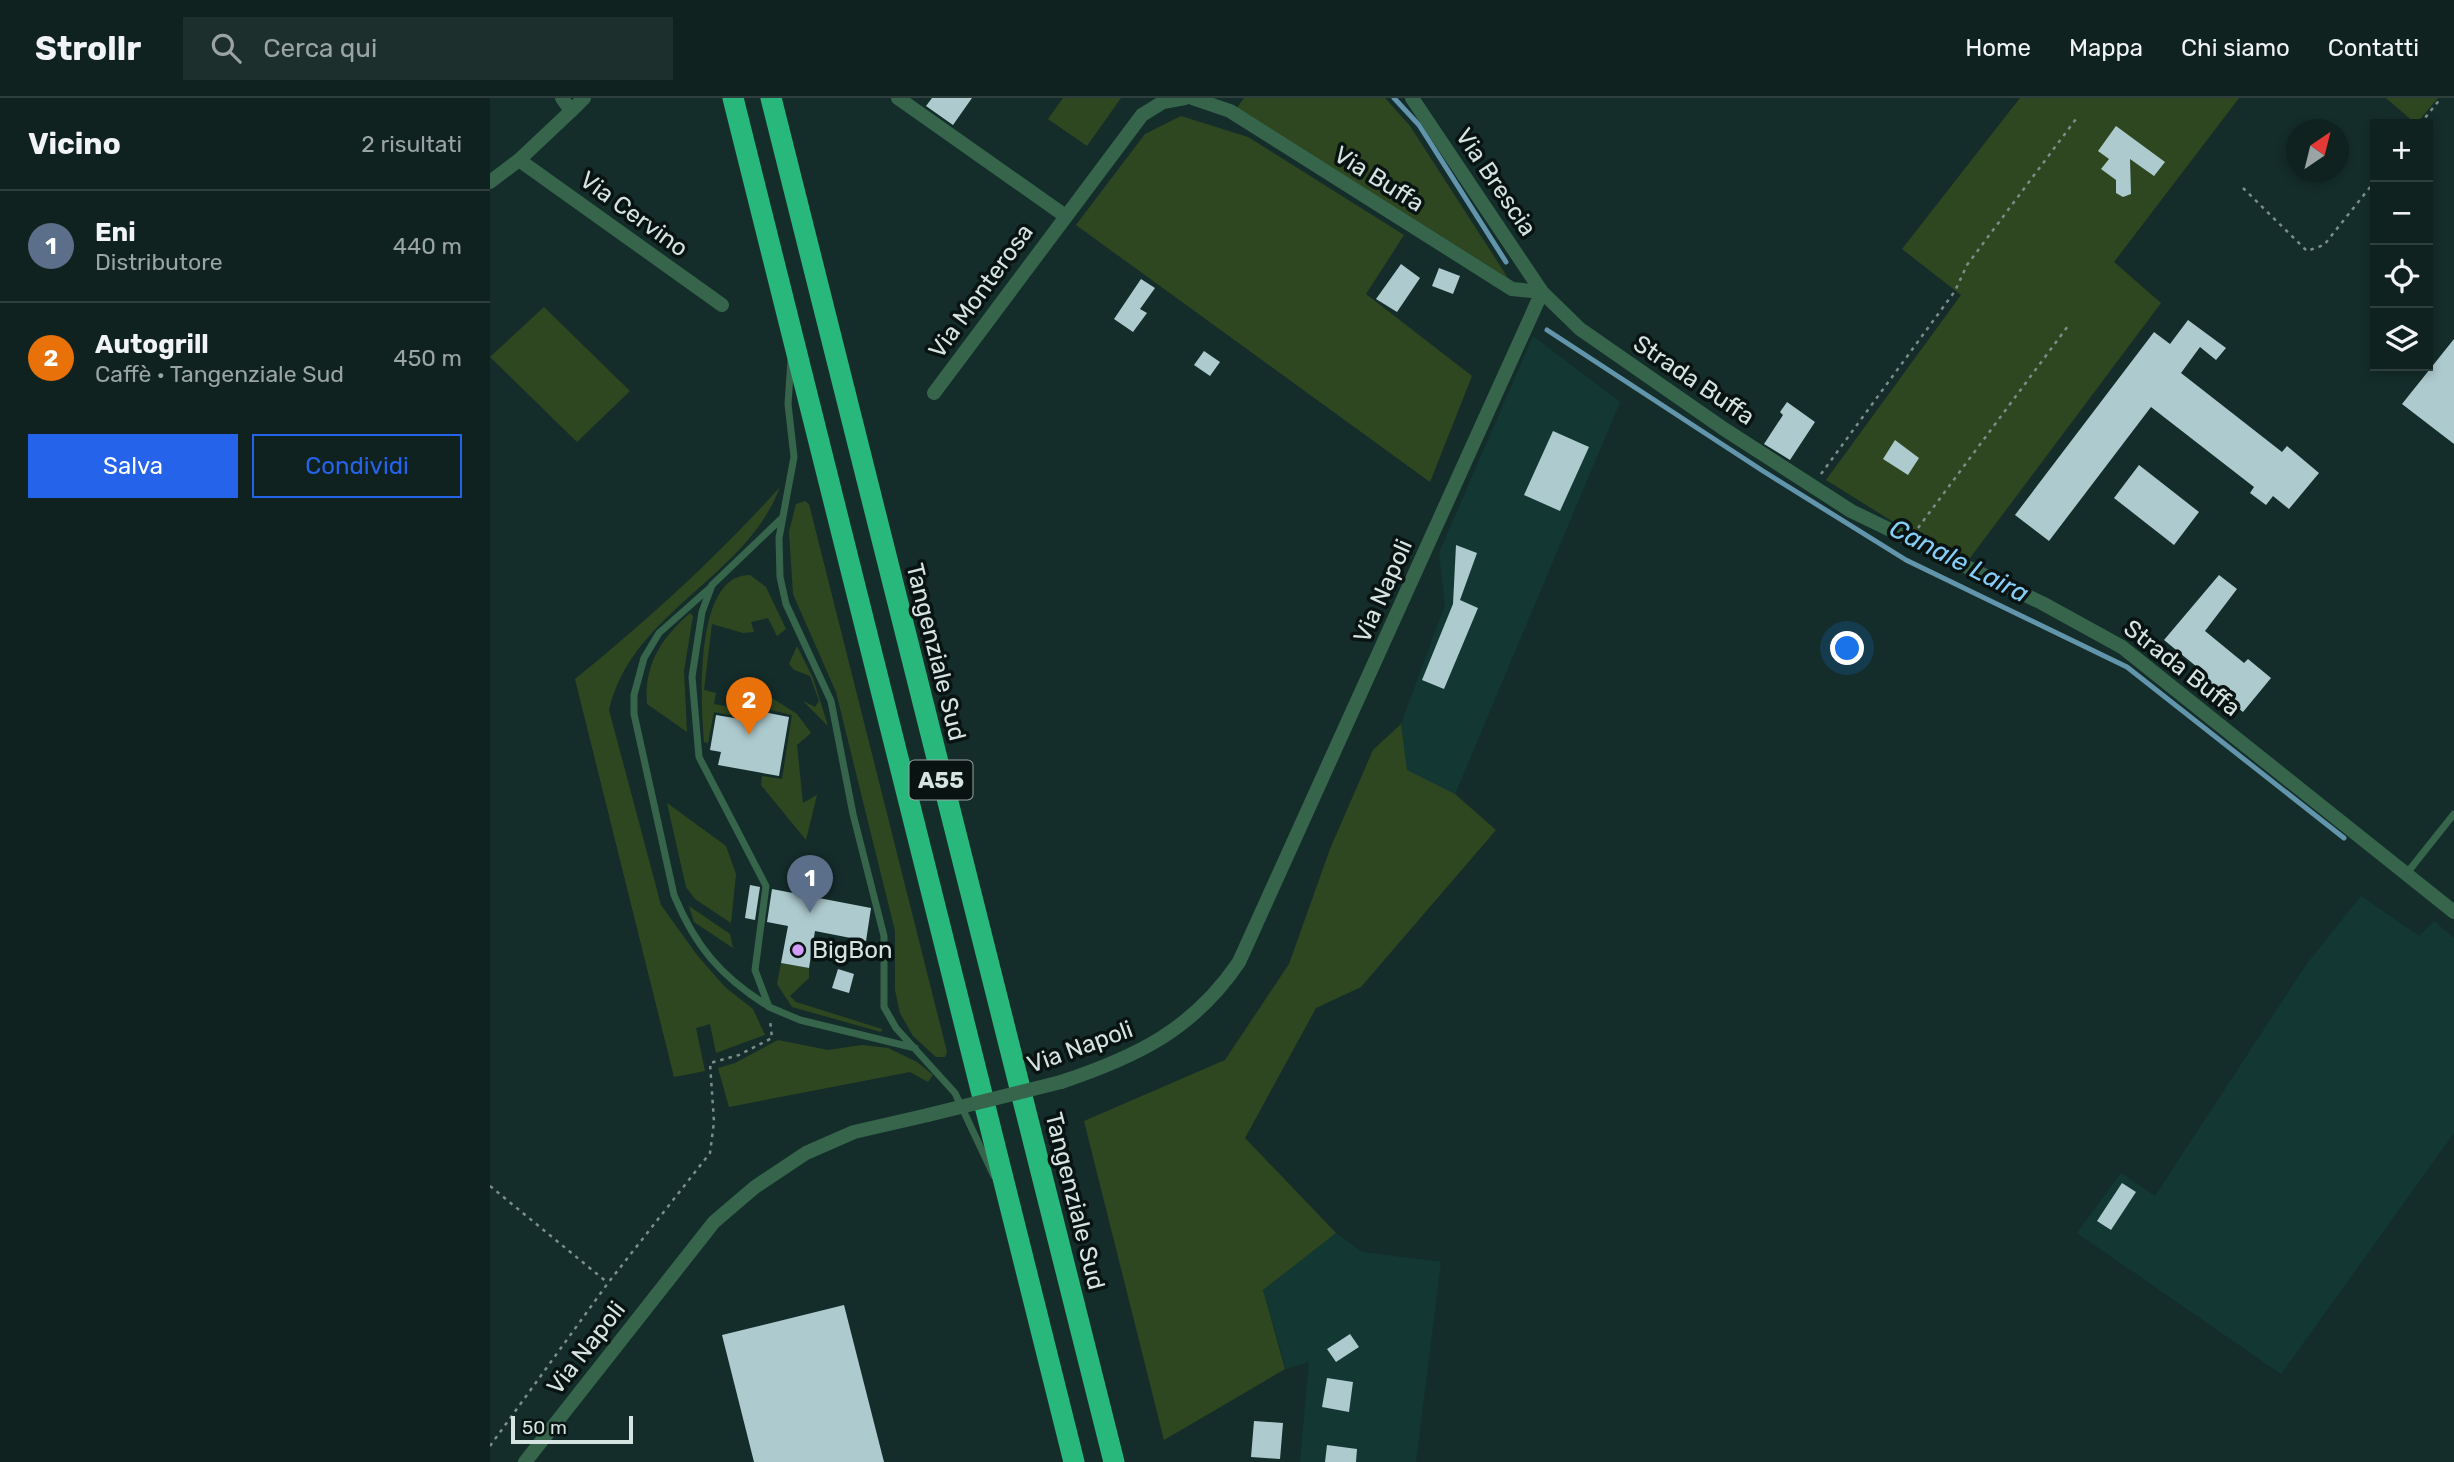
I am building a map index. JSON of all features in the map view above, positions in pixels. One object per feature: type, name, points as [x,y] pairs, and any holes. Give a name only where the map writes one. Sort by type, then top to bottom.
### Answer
[{"type":"highway","name":"A55","points":[[733,98],[1074,1462]]},
{"type":"highway","name":"Tangenziale Sud","points":[[771,98],[1114,1462]]},
{"type":"street","points":[[562,98],[570,111]]},
{"type":"street","points":[[490,181],[519,160],[584,98]]},
{"type":"street","points":[[898,98],[1064,215],[1142,115],[1163,102],[1185,98]]},
{"type":"street","name":"Via Buffa","points":[[1192,98],[1230,111],[1512,289],[1542,292]]},
{"type":"street","name":"Via Brescia","points":[[1412,98],[1542,292]]},
{"type":"street","name":"Via Cervino","points":[[519,160],[722,305]]},
{"type":"street","name":"Via Monterosa","points":[[934,393],[1064,215]]},
{"type":"street","name":"Strada Buffa","points":[[1542,292],[1580,330],[1852,512],[2042,603],[2122,647],[2454,912]]},
{"type":"street","name":"Via Napoli","points":[[526,1462],[714,1222],[755,1187],[806,1153],[854,1132],[1061,1082],[1132,1056],[1165,1037],[1218,992],[1238,962],[1542,292]]},
{"type":"lane","points":[[792,342],[788,404],[794,457],[779,538],[782,591],[831,701],[853,814],[884,936],[884,1007],[896,1028],[956,1093],[974,1138],[1008,1204]]},
{"type":"lane","points":[[782,518],[712,586],[666,625],[651,646],[636,680],[634,714],[674,895],[682,915],[709,958],[728,979],[769,1007],[800,1020],[915,1048]]},
{"type":"lane","points":[[712,586],[702,612],[692,677],[696,742],[699,757],[766,886],[755,970],[769,1007]]},
{"type":"lane","points":[[2407,873],[2454,814]]},
{"type":"path","points":[[2424,119],[2441,98]]},
{"type":"path","points":[[1812,486],[1955,291],[1967,265],[2076,119]]},
{"type":"path","points":[[2243,188],[2307,251],[2324,245],[2374,182]]},
{"type":"path","points":[[1910,540],[2068,326]]},
{"type":"path","points":[[490,1446],[608,1283],[710,1153],[714,1122],[710,1063],[739,1055],[772,1038],[769,1007]]},
{"type":"path","points":[[490,1186],[608,1283]]},
{"type":"shaded area","points":[[1533,336],[1620,402],[1455,794],[1407,770],[1401,724],[1445,605],[1439,553]]},
{"type":"shaded area","points":[[2361,896],[2419,936],[2434,921],[2454,938],[2454,1133],[2281,1374],[2077,1233],[2121,1173],[2155,1196],[2306,965]]},
{"type":"shaded area","points":[[1336,1233],[1362,1252],[1441,1262],[1416,1462],[1300,1462],[1309,1362],[1286,1369],[1263,1290]]},
{"type":"green space","points":[[1063,98],[1121,98],[1087,146],[1048,119]]},
{"type":"green space","points":[[1244,98],[1385,98],[1410,126],[1508,278],[1237,108]]},
{"type":"green space","points":[[2020,98],[2239,98],[2114,262],[2161,303],[1964,566],[1826,480],[1961,295],[1902,249]]},
{"type":"green space","points":[[2386,98],[2438,98],[2420,119],[2410,119]]},
{"type":"green space","points":[[1181,116],[1248,137],[1404,235],[1366,294],[1472,376],[1430,482],[1076,225],[1145,134]]},
{"type":"green space","points":[[544,307],[630,391],[577,442],[490,357]]},
{"type":"green space","points":[[780,487],[764,519],[742,546],[664,620],[641,646],[622,676],[609,710],[661,905],[697,955],[725,987],[753,1009],[765,1035],[716,1053],[710,1024],[696,1028],[705,1071],[674,1077],[575,679],[681,587]]},
{"type":"green space","points":[[805,501],[809,504],[947,1052],[945,1057],[936,1057],[913,1036],[900,1013],[895,990],[895,931],[836,692],[793,594],[789,532],[796,504]]},
{"type":"green space","points":[[750,575],[766,587],[786,629],[777,636],[768,618],[751,622],[754,632],[743,633],[712,624],[704,690],[716,693],[714,704],[742,709],[741,717],[714,712],[708,743],[704,742],[702,673],[710,618],[718,596],[732,580]]},
{"type":"green space","points":[[690,613],[693,616],[684,671],[687,732],[647,704],[647,690],[648,677],[657,653]]},
{"type":"green space","points":[[797,646],[813,678],[828,726],[803,701],[815,707],[819,701],[810,676],[794,670],[789,664]]},
{"type":"green space","points":[[772,698],[797,714],[811,733],[797,745],[803,803],[817,795],[806,840],[761,785],[762,776],[782,779],[792,715],[771,710]]},
{"type":"green space","points":[[1401,724],[1407,770],[1455,794],[1496,830],[1361,987],[1316,1008],[1245,1138],[1336,1233],[1263,1290],[1285,1369],[1164,1440],[1084,1121],[1225,1060],[1289,964],[1330,849],[1373,750]]},
{"type":"green space","points":[[667,803],[726,846],[736,874],[731,923],[695,899],[686,887]]},
{"type":"green space","points":[[689,906],[730,934],[733,948],[694,922]]},
{"type":"green space","points":[[781,963],[809,968],[809,978],[790,996],[796,1002],[882,1029],[881,1032],[792,1007],[777,984]]},
{"type":"green space","points":[[778,1040],[828,1050],[862,1045],[888,1048],[917,1062],[933,1075],[928,1082],[910,1072],[729,1107],[718,1068],[735,1063]]},
{"type":"building","points":[[932,98],[972,98],[953,125],[926,106]]},
{"type":"building","points":[[2116,126],[2165,162],[2154,176],[2130,159],[2131,194],[2123,197],[2116,193],[2116,180],[2101,169],[2109,159],[2098,151]]},
{"type":"building","points":[[1401,264],[1420,278],[1397,312],[1376,299]]},
{"type":"building","points":[[1439,268],[1460,276],[1453,294],[1432,286]]},
{"type":"building","points":[[1141,279],[1155,288],[1140,309],[1147,313],[1133,332],[1114,319]]},
{"type":"building","points":[[2188,320],[2226,348],[2216,360],[2200,347],[2181,373],[2282,452],[2287,446],[2319,473],[2289,509],[2273,496],[2266,505],[2250,493],[2254,487],[2151,407],[2049,541],[2015,515],[2154,332],[2170,344]]},
{"type":"building","points":[[2454,339],[2454,444],[2402,404],[2428,371],[2433,371],[2433,365]]},
{"type":"building","points":[[1204,351],[1220,362],[1210,376],[1194,365]]},
{"type":"building","points":[[1787,402],[1815,422],[1790,460],[1764,444],[1783,415],[1780,412]]},
{"type":"building","points":[[1553,431],[1589,447],[1560,511],[1524,495]]},
{"type":"building","points":[[1895,440],[1919,458],[1908,475],[1883,459]]},
{"type":"building","points":[[2139,465],[2199,512],[2174,545],[2114,498]]},
{"type":"building","points":[[1456,545],[1477,553],[1460,600],[1478,608],[1444,689],[1422,680],[1453,604]]},
{"type":"building","points":[[2219,575],[2237,589],[2205,631],[2244,663],[2248,659],[2271,678],[2243,712],[2193,671],[2197,667],[2164,640]]},
{"type":"building","points":[[747,709],[789,717],[779,776],[718,765],[721,752],[710,750],[716,715],[746,720]]},
{"type":"building","points":[[750,885],[760,887],[755,920],[745,918]]},
{"type":"building","points":[[772,889],[871,908],[866,941],[815,931],[809,968],[781,963],[788,926],[767,922]]},
{"type":"building","points":[[838,969],[854,974],[849,993],[832,988]]},
{"type":"building","points":[[2122,1183],[2136,1192],[2111,1230],[2097,1221]]},
{"type":"building","points":[[844,1305],[884,1462],[754,1462],[722,1335]]},
{"type":"building","points":[[1350,1334],[1359,1347],[1336,1362],[1327,1349]]},
{"type":"building","points":[[1327,1378],[1353,1382],[1349,1412],[1322,1407]]},
{"type":"building","points":[[1254,1421],[1283,1423],[1280,1459],[1251,1457]]},
{"type":"building","points":[[1327,1445],[1357,1449],[1356,1462],[1325,1462]]},
{"type":"waterway","name":"Canale Laira","points":[[1394,98],[1419,125],[1506,262]]},
{"type":"waterway","name":"Canale Laira","points":[[1547,330],[1763,471],[1906,560],[2127,667],[2344,838]]},
{"type":"place","name":"Autogrill","points":[[749,735]]},
{"type":"place","name":"Eni","points":[[810,913]]},
{"type":"place","name":"BigBon","points":[[798,950]]}]
